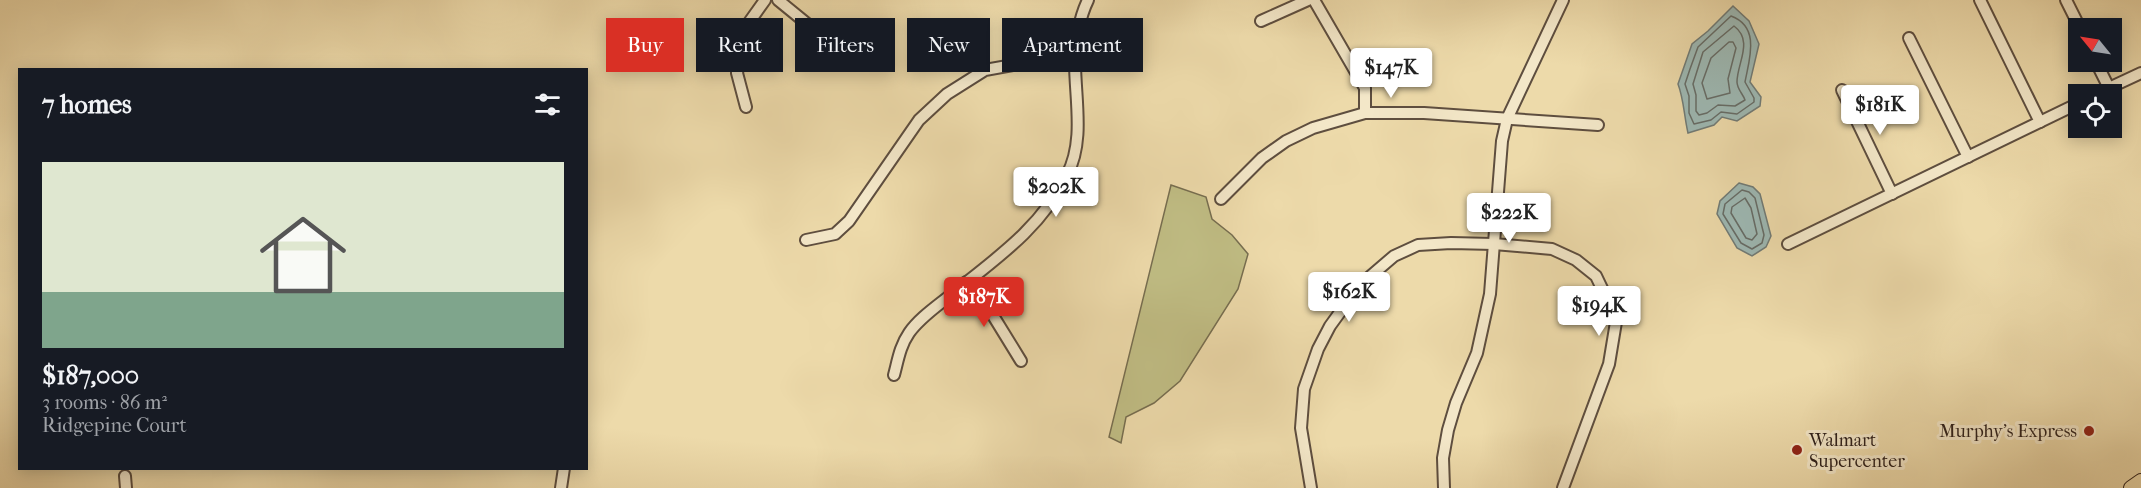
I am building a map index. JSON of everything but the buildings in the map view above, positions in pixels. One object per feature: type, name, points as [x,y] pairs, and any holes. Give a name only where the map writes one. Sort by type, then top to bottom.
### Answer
[{"type":"main road","points":[[2130,488],[2141,481]]},
{"type":"street","points":[[746,107],[738,73],[745,28],[765,0]]},
{"type":"street","points":[[778,0],[800,18]]},
{"type":"street","points":[[1082,18],[1088,0]]},
{"type":"street","points":[[1261,21],[1308,0]]},
{"type":"street","points":[[1314,0],[1365,88],[1365,113]]},
{"type":"street","points":[[1444,488],[1443,458],[1448,430],[1477,353],[1490,294],[1502,141],[1507,118],[1563,0]]},
{"type":"street","points":[[1980,0],[2040,122]]},
{"type":"street","points":[[2066,0],[2075,18]]},
{"type":"street","points":[[1909,38],[1968,157]]},
{"type":"street","points":[[806,240],[835,234],[849,221],[919,120],[947,94],[985,70],[1002,67]]},
{"type":"street","points":[[894,375],[900,350],[910,331],[929,312],[1024,236],[1048,206],[1068,175],[1076,151],[1075,72]]},
{"type":"street","points":[[2118,84],[2141,73]]},
{"type":"street","points":[[1842,90],[1892,194]]},
{"type":"street","points":[[1788,244],[2068,108]]},
{"type":"street","points":[[1221,199],[1262,158],[1286,141],[1313,128],[1365,113],[1424,113],[1598,125]]},
{"type":"street","points":[[1311,488],[1301,428],[1304,389],[1318,349],[1330,326],[1352,295],[1376,269],[1394,256],[1418,245],[1494,244],[1552,249],[1576,260],[1596,276],[1616,322],[1609,364],[1563,488]]},
{"type":"street","points":[[966,282],[989,309],[1021,361]]},
{"type":"street","points":[[561,488],[564,470]]},
{"type":"street","points":[[124,476],[126,488]]},
{"type":"shaded area","points":[[1171,185],[1206,197],[1212,219],[1232,235],[1248,254],[1238,289],[1180,381],[1154,403],[1126,417],[1121,443],[1109,437]]},
{"type":"water","points":[[1733,6],[1749,21],[1759,44],[1750,82],[1761,97],[1760,106],[1737,121],[1722,117],[1714,125],[1688,133],[1678,84],[1692,44]]},
{"type":"water","points":[[1739,183],[1753,187],[1760,194],[1771,236],[1766,247],[1752,256],[1737,248],[1717,214],[1720,201]]},
{"type":"place","name":"Murphy's Express","points":[[2089,431]]},
{"type":"place","name":"Walmart Supercenter","points":[[1797,450]]}]
